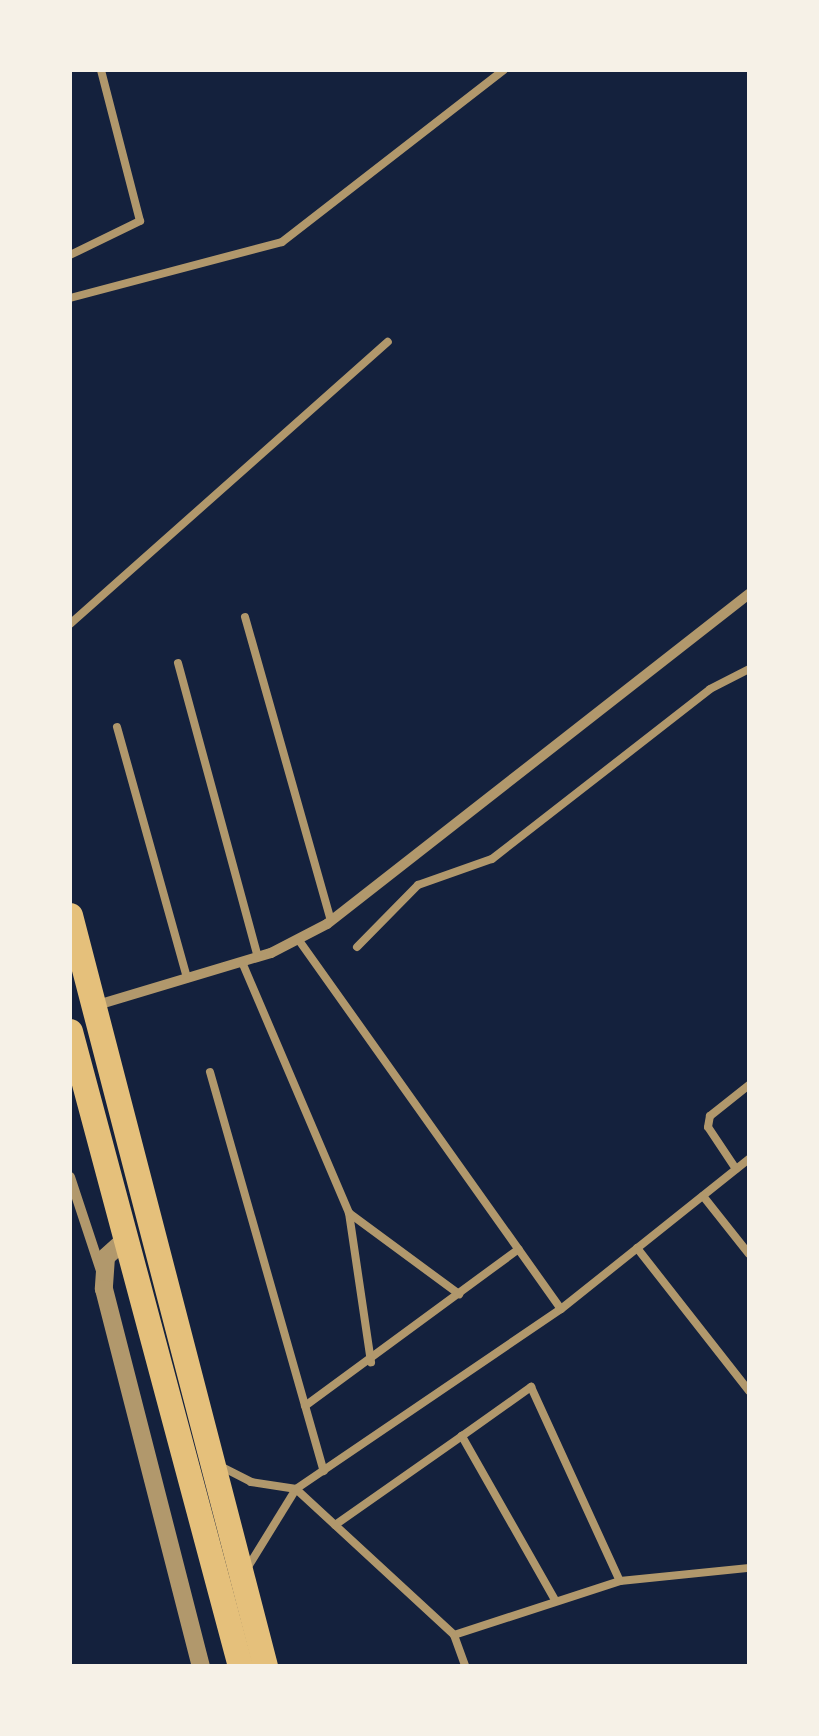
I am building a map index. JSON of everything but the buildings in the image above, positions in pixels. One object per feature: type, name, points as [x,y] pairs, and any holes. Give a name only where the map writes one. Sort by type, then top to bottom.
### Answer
[{"type":"main road","points":[[70,915],[265,1666]]},
{"type":"main road","points":[[70,1031],[75,1071],[127,1238],[240,1666]]},
{"type":"street","points":[[94,1006],[258,957],[331,920],[749,594]]},
{"type":"street","points":[[70,1177],[101,1272],[201,1666]]},
{"type":"street","points":[[101,1272],[127,1238]]},
{"type":"lane","points":[[70,256],[140,221],[100,70]]},
{"type":"lane","points":[[70,298],[282,242],[504,70]]},
{"type":"lane","points":[[70,624],[388,342]]},
{"type":"lane","points":[[245,617],[331,920]]},
{"type":"lane","points":[[178,663],[258,957]]},
{"type":"lane","points":[[356,947],[418,885],[492,858],[710,688],[749,669]]},
{"type":"lane","points":[[117,728],[187,978]]},
{"type":"lane","points":[[298,939],[561,1309]]},
{"type":"lane","points":[[242,962],[349,1213],[371,1362]]},
{"type":"lane","points":[[210,1072],[324,1471]]},
{"type":"lane","points":[[736,1170],[708,1126],[710,1116],[749,1085]]},
{"type":"lane","points":[[241,1579],[296,1489],[561,1309],[749,1159]]},
{"type":"lane","points":[[703,1196],[749,1254]]},
{"type":"lane","points":[[349,1213],[459,1294]]},
{"type":"lane","points":[[637,1248],[749,1391]]},
{"type":"lane","points":[[305,1406],[371,1362],[519,1249]]},
{"type":"lane","points":[[335,1525],[532,1387],[620,1581]]},
{"type":"lane","points":[[462,1436],[555,1600]]},
{"type":"lane","points":[[211,1460],[251,1482],[296,1489],[454,1635],[465,1666]]},
{"type":"lane","points":[[454,1635],[620,1581],[749,1568]]}]
